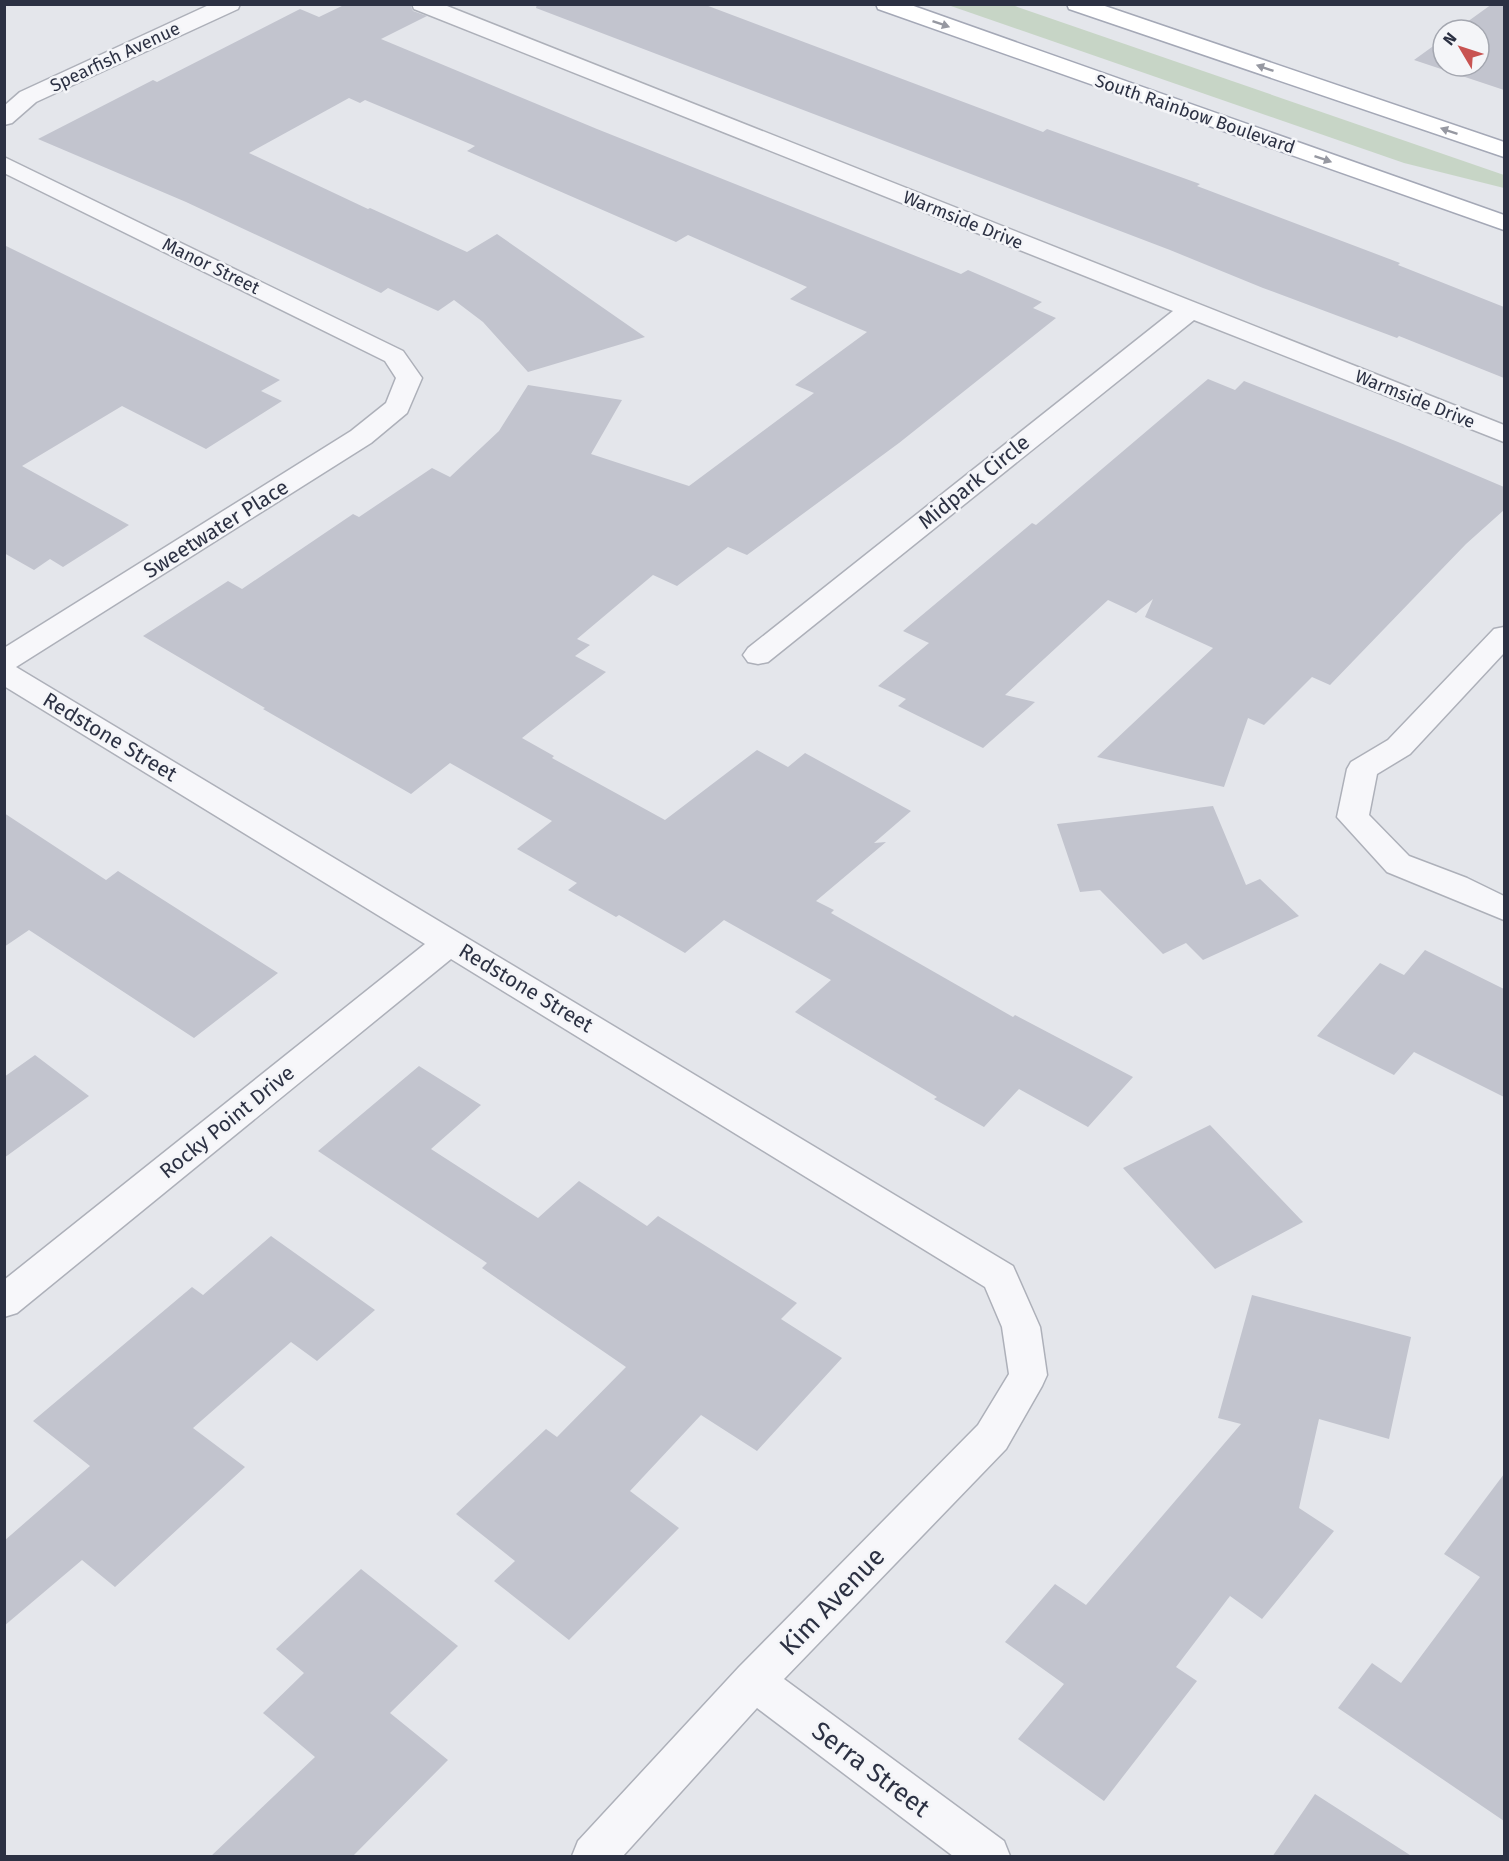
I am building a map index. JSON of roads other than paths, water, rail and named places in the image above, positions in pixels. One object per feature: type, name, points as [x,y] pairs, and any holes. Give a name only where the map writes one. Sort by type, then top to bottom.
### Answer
[{"type":"main road","name":"South Rainbow Boulevard","points":[[886,4],[1504,223]]},
{"type":"main road","points":[[1077,4],[1504,150]]},
{"type":"street","name":"Spearfish Avenue","points":[[4,118],[28,97],[230,4]]},
{"type":"street","name":"Warmside Drive","points":[[422,4],[1504,434]]},
{"type":"street","name":"Manor Street","points":[[4,164],[394,356],[409,378]]},
{"type":"street","name":"Midpark Circle","points":[[758,655],[1190,310]]},
{"type":"street","name":"Sweetwater Place","points":[[4,662],[361,437],[398,407],[409,378]]},
{"type":"street","points":[[1504,636],[1399,747],[1362,769],[1353,817],[1398,864],[1456,886],[1504,909]]},
{"type":"street","name":"Redstone Street","points":[[4,673],[1000,1276],[1022,1327]]},
{"type":"street","name":"Rocky Point Drive","points":[[4,1302],[450,942]]},
{"type":"street","name":"Kim Avenue","points":[[594,1857],[754,1681],[992,1437],[1028,1376],[1022,1327]]},
{"type":"street","name":"Serra Street","points":[[754,1681],[988,1857]]}]
